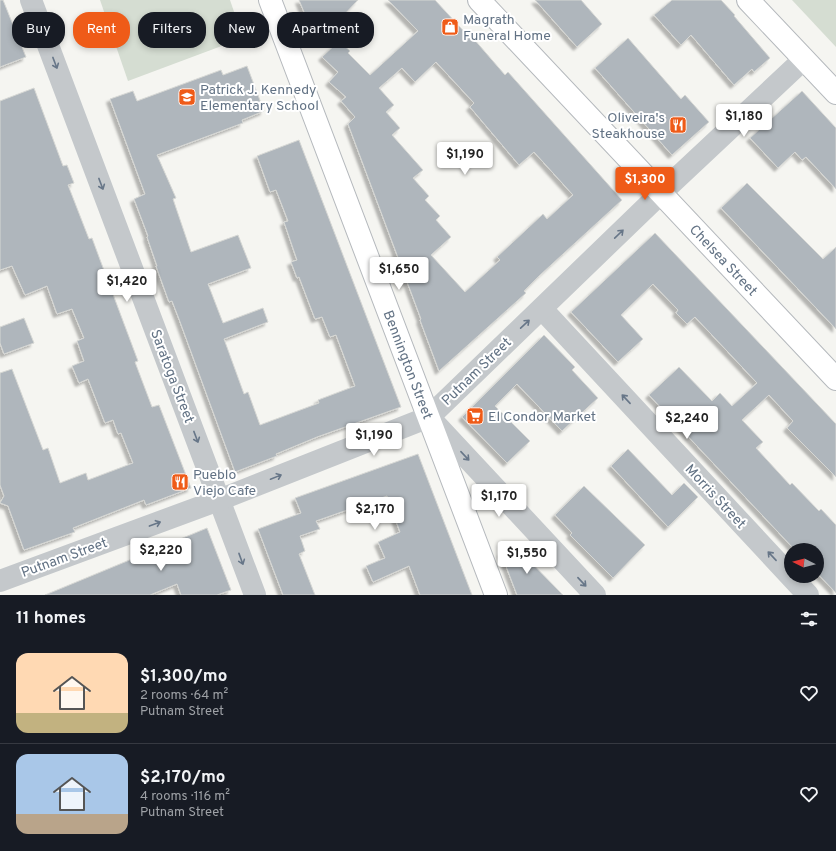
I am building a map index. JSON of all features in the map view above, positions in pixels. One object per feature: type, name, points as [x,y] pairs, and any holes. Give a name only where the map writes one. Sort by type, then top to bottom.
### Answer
[{"type":"main road","name":"Bennington Street","points":[[270,0],[496,595]]},
{"type":"main road","name":"Chelsea Street","points":[[479,0],[836,379]]},
{"type":"main road","points":[[748,0],[836,93]]},
{"type":"street","name":"Saratoga Street","points":[[31,0],[255,595]]},
{"type":"street","name":"Putnam Street","points":[[4,580],[219,500],[428,417],[661,193],[804,59]]},
{"type":"street","name":"Morris Street","points":[[542,309],[808,595]]},
{"type":"street","points":[[428,417],[595,595]]},
{"type":"shaded area","points":[[100,0],[230,0],[234,12],[214,12],[214,48],[216,48],[128,81],[117,48],[130,48],[130,12],[104,12]]},
{"type":"shaded area","points":[[792,0],[836,0],[836,47]]},
{"type":"building","points":[[0,0],[3,0],[12,22],[12,48],[22,48],[26,57],[0,67]]},
{"type":"building","points":[[299,0],[358,0],[347,12],[304,12]]},
{"type":"building","points":[[388,0],[435,0],[471,39],[473,38],[505,75],[508,72],[622,200],[539,276],[524,291],[526,293],[439,371],[348,124],[355,117],[341,101],[346,97],[329,82],[338,72],[322,57],[332,48],[347,48],[350,51],[348,53],[370,75],[418,31]],"holes":[[[436,62],[474,103],[470,107],[519,165],[534,152],[573,195],[547,219],[543,214],[497,257],[500,260],[465,292],[431,255],[451,237],[436,220],[440,216],[425,200],[429,196],[413,178],[423,170],[392,135],[400,128],[386,112],[394,105],[379,88],[402,68],[415,82]]]},
{"type":"building","points":[[535,0],[581,0],[602,24],[577,47]]},
{"type":"building","points":[[672,0],[721,0],[770,58],[754,72],[752,69],[734,85],[691,35],[681,45],[654,15]]},
{"type":"building","points":[[628,38],[681,99],[685,95],[709,122],[672,155],[595,68]]},
{"type":"building","points":[[247,66],[264,111],[242,120],[243,123],[157,155],[176,198],[173,199],[191,252],[238,235],[251,268],[208,284],[223,323],[263,308],[268,322],[224,339],[244,394],[248,392],[260,425],[319,403],[318,400],[355,386],[336,335],[330,337],[322,317],[315,319],[299,277],[297,278],[291,262],[297,260],[284,222],[288,221],[276,190],[270,192],[257,156],[299,140],[401,407],[317,437],[276,454],[277,456],[235,472],[179,319],[172,301],[169,302],[156,266],[147,237],[148,236],[134,199],[145,194],[110,99],[133,91],[137,101],[221,70],[223,75]]},
{"type":"building","points":[[34,88],[63,166],[67,165],[74,183],[68,185],[89,239],[92,238],[138,361],[135,362],[152,407],[159,405],[191,488],[146,505],[144,500],[73,528],[75,532],[24,550],[8,506],[0,503],[4,496],[0,485],[0,373],[12,369],[43,450],[48,448],[60,483],[86,473],[88,480],[133,463],[121,433],[118,434],[113,420],[105,423],[88,379],[79,383],[72,366],[84,361],[77,341],[84,338],[72,309],[57,314],[47,286],[25,295],[12,266],[0,270],[0,101]]},
{"type":"building","points":[[802,91],[836,128],[836,189],[806,157],[802,160],[795,152],[778,168],[750,138]]},
{"type":"building","points":[[747,183],[823,259],[836,247],[836,329],[721,208]]},
{"type":"building","points":[[655,233],[836,424],[836,477],[787,428],[793,421],[769,395],[742,420],[763,442],[756,448],[790,485],[792,483],[819,511],[821,509],[836,525],[836,593],[824,580],[824,543],[788,543],[649,395],[679,367],[712,401],[720,393],[732,406],[757,383],[695,317],[687,324],[676,313],[678,310],[653,284],[621,315],[643,339],[618,362],[571,312]]},
{"type":"building","points":[[24,318],[34,343],[4,354],[0,343],[0,327]]},
{"type":"building","points":[[544,335],[575,367],[572,370],[598,398],[562,431],[517,384],[495,406],[530,441],[507,463],[462,417]]},
{"type":"building","points":[[628,449],[672,495],[684,483],[698,497],[668,527],[611,466]]},
{"type":"building","points":[[418,454],[472,595],[420,595],[409,566],[373,582],[366,566],[385,558],[378,542],[400,532],[387,496],[316,521],[320,529],[300,536],[305,551],[299,554],[315,595],[283,595],[258,529],[301,513],[295,498]]},
{"type":"building","points":[[584,486],[645,545],[613,578],[570,535],[572,533],[555,515]]},
{"type":"building","points":[[207,528],[231,590],[217,595],[181,595],[177,584],[150,595],[45,595]]},
{"type":"building","points":[[514,545],[563,595],[517,595],[501,553]]},
{"type":"place","name":"Magrath Funeral Home","points":[[450,27]]},
{"type":"place","name":"Patrick J. Kennedy Elementary School","points":[[187,97]]},
{"type":"place","name":"Oliveira's Steakhouse","points":[[678,125]]},
{"type":"place","name":"El Condor Market","points":[[475,416]]},
{"type":"place","name":"Pueblo Viejo Cafe","points":[[180,482]]}]
